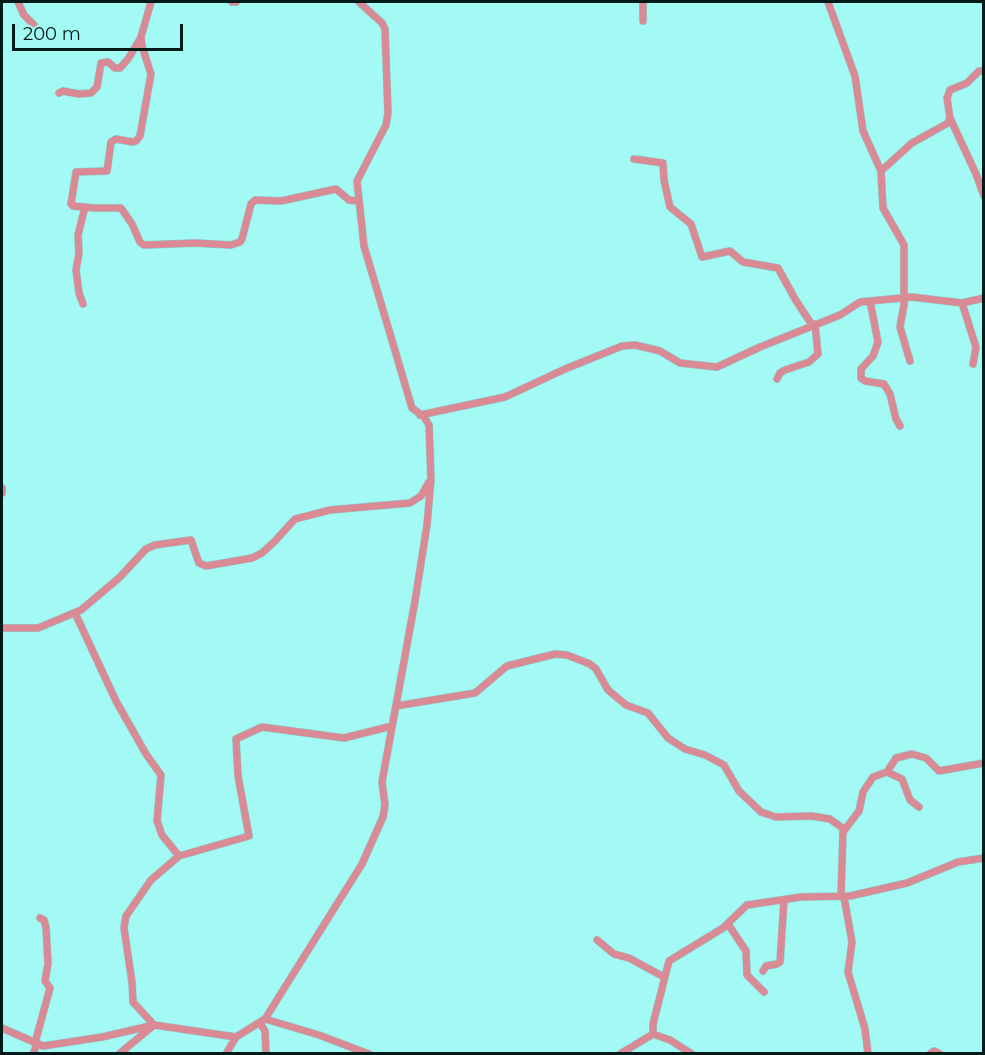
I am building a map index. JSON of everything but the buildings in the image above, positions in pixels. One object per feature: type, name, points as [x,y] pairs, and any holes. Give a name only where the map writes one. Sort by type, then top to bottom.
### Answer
[{"type":"street","points":[[18,2],[24,15],[34,25]]},
{"type":"street","points":[[59,93],[63,91],[79,94],[91,93],[97,87],[101,63],[108,62],[115,68],[120,68],[141,37],[151,2]]},
{"type":"street","points":[[226,1053],[236,1037],[262,1021],[365,858],[383,817],[385,804],[382,783],[427,525],[431,480],[429,425],[424,417],[412,408],[366,258],[358,201],[360,173],[387,125],[388,114],[385,29],[382,23],[359,2]]},
{"type":"street","points":[[643,2],[643,21]]},
{"type":"street","points":[[828,2],[855,76],[863,131],[881,171],[883,208],[904,244],[904,297],[900,327],[910,361]]},
{"type":"street","points":[[141,37],[151,74],[140,136],[136,141],[111,142],[106,171],[76,172],[71,204],[85,207],[121,208],[134,227],[140,242],[144,245],[195,243],[231,245],[240,242],[251,204],[255,200],[276,202],[336,189],[349,200],[358,201]]},
{"type":"street","points":[[984,71],[979,71],[967,84],[950,90],[947,98],[950,118],[984,196]]},
{"type":"street","points":[[881,171],[912,143],[948,123],[950,118]]},
{"type":"street","points":[[634,159],[663,163],[670,207],[690,224],[702,257],[730,250],[743,262],[778,268],[795,299],[814,324],[818,354],[809,362],[780,373],[777,379]]},
{"type":"street","points":[[83,304],[76,270],[79,254],[78,235],[85,207]]},
{"type":"street","points":[[420,415],[504,397],[622,346],[635,345],[660,351],[680,363],[717,368],[814,324],[840,315],[856,304],[870,300],[904,297],[962,303],[984,298]]},
{"type":"street","points":[[870,300],[878,342],[873,356],[861,369],[861,378],[865,381],[884,384],[890,394],[900,426]]},
{"type":"street","points":[[962,303],[976,347],[973,364]]},
{"type":"street","points":[[2,628],[38,628],[75,613],[88,605],[146,549],[155,544],[191,540],[199,562],[206,566],[252,558],[262,553],[295,519],[330,510],[410,503],[420,496],[431,480]]},
{"type":"street","points":[[75,613],[118,706],[161,775],[157,822],[162,835],[179,856]]},
{"type":"street","points":[[396,706],[468,695],[484,687],[507,666],[555,654],[567,655],[590,664],[596,669],[609,690],[626,705],[648,713],[668,738],[685,750],[705,755],[724,765],[739,790],[761,812],[776,817],[812,816],[830,819],[844,829]]},
{"type":"street","points":[[154,1025],[133,1002],[124,922],[151,880],[179,856],[249,836],[238,776],[235,742],[238,736],[257,728],[268,727],[344,738],[393,726]]},
{"type":"street","points":[[868,1053],[865,1029],[848,972],[852,942],[843,897],[844,829],[859,811],[863,792],[873,777],[887,772],[896,758],[912,754],[926,758],[939,771],[984,763]]},
{"type":"street","points":[[887,772],[902,779],[910,800],[919,807]]},
{"type":"street","points":[[653,1034],[653,1024],[667,964],[728,924],[747,905],[801,897],[843,897],[907,883],[958,862],[984,858]]},
{"type":"street","points":[[764,971],[766,966],[780,962],[784,900]]},
{"type":"street","points":[[33,1053],[50,988],[45,981],[48,964],[46,927],[44,920],[40,918]]},
{"type":"street","points":[[728,924],[746,951],[747,975],[764,992]]},
{"type":"street","points":[[597,940],[614,954],[629,958],[664,977]]},
{"type":"street","points":[[262,1021],[266,1053]]},
{"type":"street","points":[[262,1021],[319,1035],[369,1053]]},
{"type":"street","points":[[119,1053],[154,1025]]},
{"type":"street","points":[[2,1028],[36,1044],[49,1046],[154,1025],[236,1037]]},
{"type":"street","points":[[620,1053],[653,1034],[670,1040],[692,1053]]},
{"type":"street","points":[[930,1053],[934,1050],[940,1053]]}]
